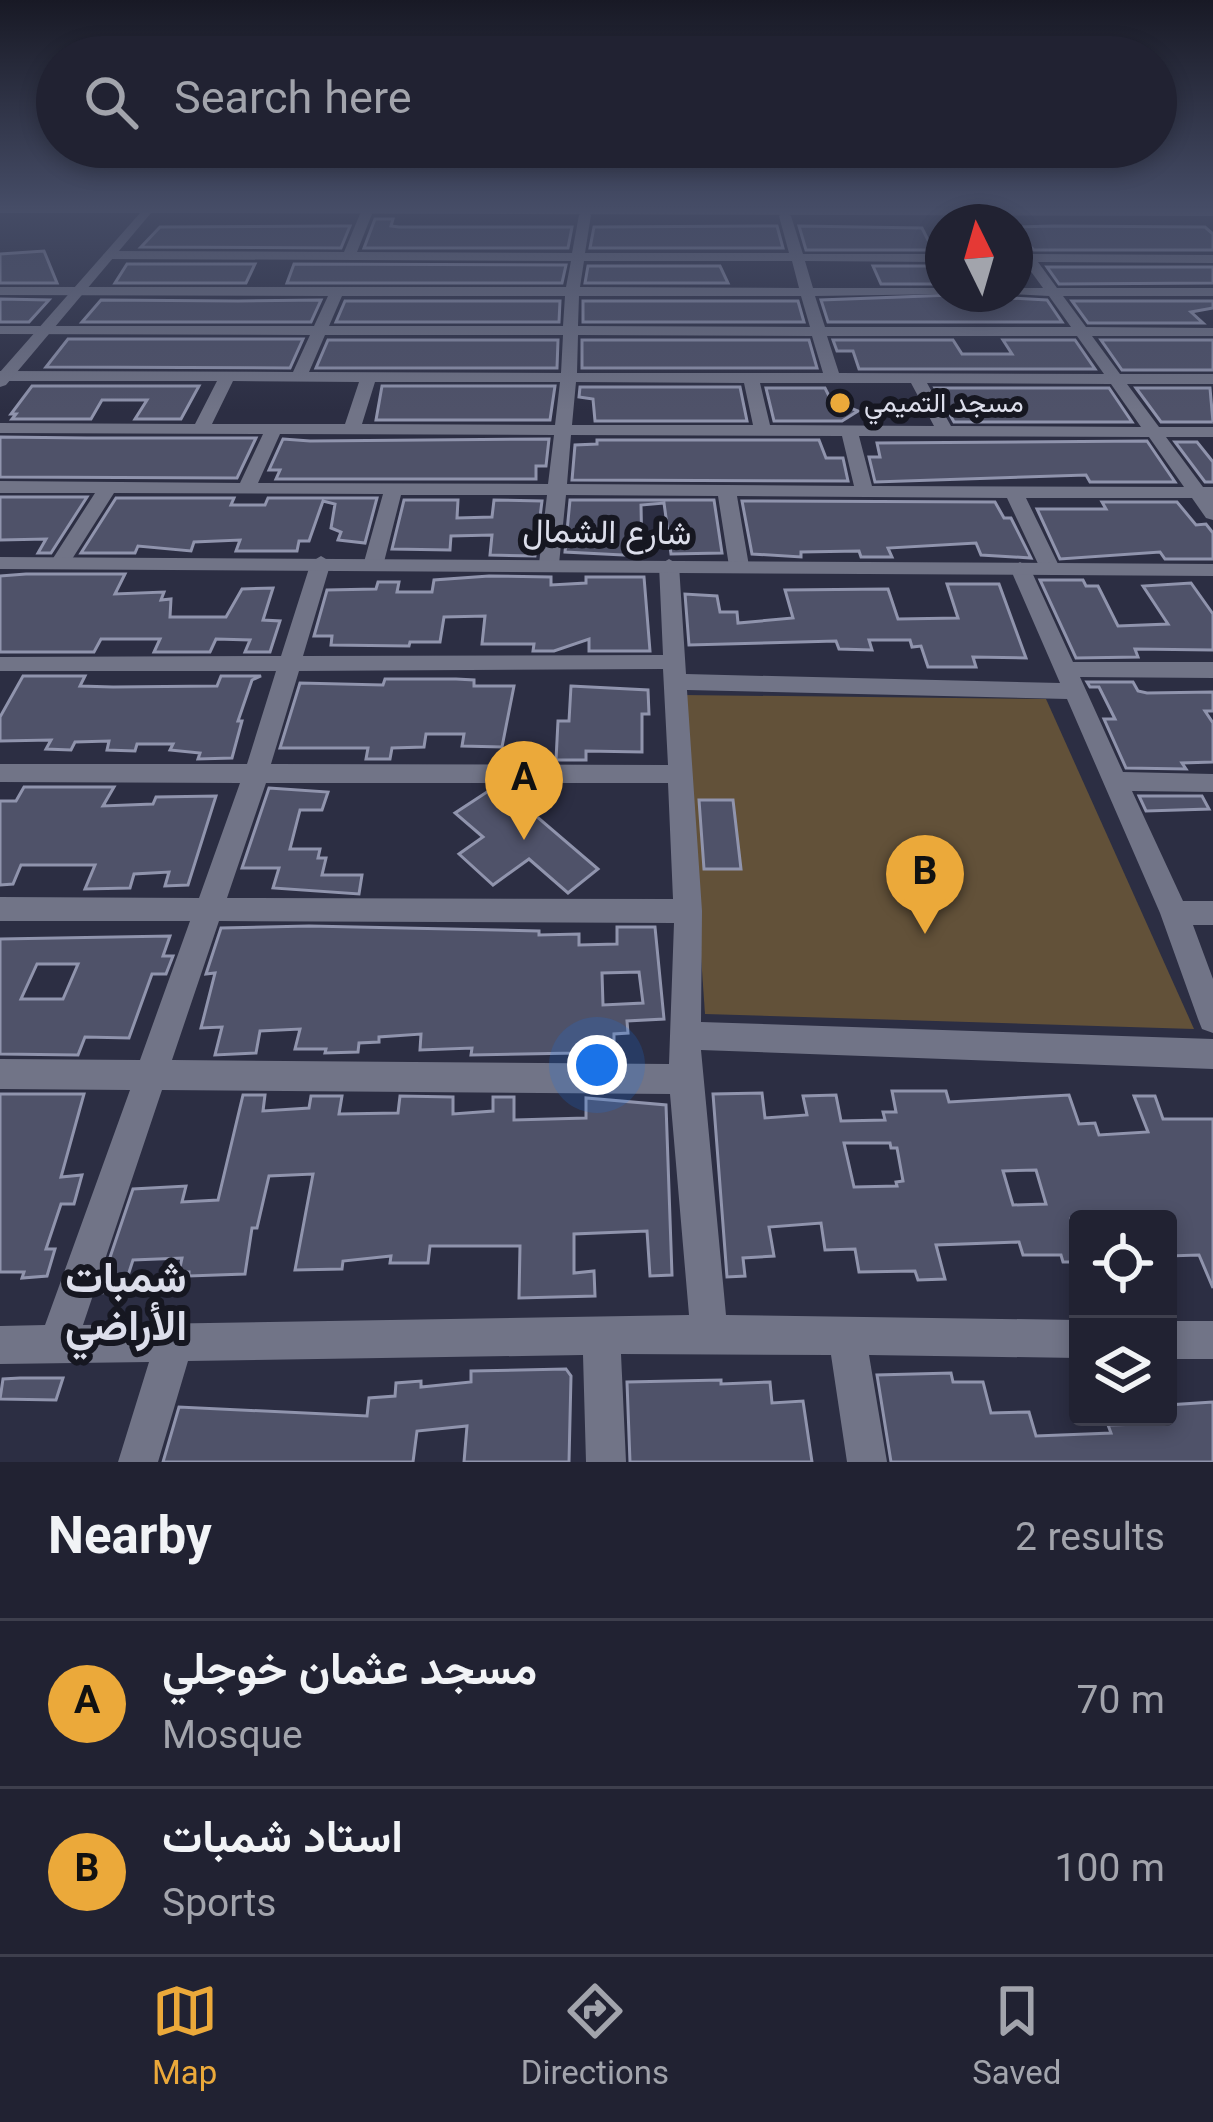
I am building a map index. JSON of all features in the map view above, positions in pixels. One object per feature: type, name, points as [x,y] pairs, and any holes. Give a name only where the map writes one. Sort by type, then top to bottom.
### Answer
[{"type":"street","points":[[2,378],[93,274]]},
{"type":"street","points":[[268,293],[282,274]]},
{"type":"street","points":[[407,293],[412,274]]},
{"type":"street","points":[[549,563],[576,274]]},
{"type":"street","points":[[738,274],[741,293]]},
{"type":"street","points":[[802,274],[832,377]]},
{"type":"street","points":[[1035,274],[1151,432],[1205,493],[1213,514]]},
{"type":"street","points":[[0,291],[925,292]]},
{"type":"street","points":[[1033,292],[1213,292]]},
{"type":"street","points":[[298,378],[336,293]]},
{"type":"street","points":[[0,330],[1213,332]]},
{"type":"street","points":[[201,428],[227,377]]},
{"type":"street","points":[[751,377],[762,430]]},
{"type":"street","points":[[916,377],[945,430]]},
{"type":"street","points":[[2,378],[1213,380]]},
{"type":"street","points":[[353,427],[368,378]]},
{"type":"street","points":[[0,428],[1213,433]]},
{"type":"street","points":[[246,489],[274,429]]},
{"type":"street","points":[[849,431],[864,490]]},
{"type":"street","points":[[0,487],[1205,493]]},
{"type":"street","points":[[61,563],[107,489]]},
{"type":"street","points":[[726,489],[739,566]]},
{"type":"street","points":[[374,562],[394,490]]},
{"type":"street","points":[[1014,492],[1050,568]]},
{"type":"street","points":[[56,1347],[255,776],[321,562]]},
{"type":"street","name":"شارع الشمال","points":[[0,563],[1213,570]]},
{"type":"street","points":[[669,565],[688,911],[686,1078],[709,1334]]},
{"type":"street","points":[[1019,568],[1174,914],[1213,1019]]},
{"type":"street","points":[[0,664],[1067,680],[1213,670]]},
{"type":"street","points":[[0,773],[681,773]]},
{"type":"street","points":[[1115,781],[1213,783]]},
{"type":"street","points":[[0,909],[688,911]]},
{"type":"street","points":[[1174,914],[1213,913]]},
{"type":"street","points":[[684,1035],[1213,1054]]},
{"type":"street","points":[[0,1074],[686,1078]]},
{"type":"street","points":[[0,1345],[709,1334],[1069,1339]]},
{"type":"street","points":[[601,1335],[607,1462]]},
{"type":"street","points":[[847,1336],[867,1462]]},
{"type":"street","points":[[138,1462],[175,1340]]},
{"type":"street","points":[[1177,1340],[1213,1340]]},
{"type":"shaded area","points":[[683,695],[1046,699],[1194,1029],[705,1014]]},
{"type":"building","points":[[0,274],[53,274],[57,283],[0,283]]},
{"type":"building","points":[[121,274],[250,274],[246,283],[115,283]]},
{"type":"building","points":[[290,274],[564,274],[562,283],[287,283]]},
{"type":"building","points":[[587,274],[724,274],[728,283],[585,283]]},
{"type":"building","points":[[877,274],[925,274],[925,284],[881,284]]},
{"type":"building","points":[[1052,274],[1213,274],[1213,283],[1059,284]]},
{"type":"building","points":[[925,296],[925,312],[1033,312],[1033,299],[1047,300],[1062,322],[828,322],[821,300]]},
{"type":"building","points":[[0,299],[49,300],[29,322],[0,322]]},
{"type":"building","points":[[101,300],[321,300],[311,322],[82,322]]},
{"type":"building","points":[[345,301],[560,301],[559,322],[336,322]]},
{"type":"building","points":[[583,301],[798,301],[804,322],[583,322]]},
{"type":"building","points":[[1072,301],[1213,301],[1213,308],[1191,312],[1203,323],[1088,323]]},
{"type":"building","points":[[68,339],[303,339],[290,368],[46,367]]},
{"type":"building","points":[[328,340],[558,340],[557,368],[316,368]]},
{"type":"building","points":[[582,340],[809,340],[817,368],[582,368]]},
{"type":"building","points":[[833,340],[953,340],[962,354],[1012,354],[1003,340],[1075,340],[1095,369],[859,369],[853,351],[837,351]]},
{"type":"building","points":[[1101,340],[1213,340],[1213,370],[1122,370]]},
{"type":"building","points":[[32,386],[199,386],[181,419],[135,419],[147,400],[102,400],[91,419],[12,419]]},
{"type":"building","points":[[382,386],[555,386],[550,420],[376,420]]},
{"type":"building","points":[[580,387],[740,387],[747,421],[595,421],[593,399],[579,397]]},
{"type":"building","points":[[766,388],[825,388],[831,400],[858,411],[842,421],[774,421]]},
{"type":"building","points":[[935,388],[1109,388],[1132,422],[954,422]]},
{"type":"building","points":[[1136,388],[1210,388],[1213,422],[1161,422]]},
{"type":"building","points":[[0,437],[256,438],[237,478],[0,477]]},
{"type":"building","points":[[283,439],[549,439],[546,466],[536,466],[536,479],[276,479],[280,470],[269,470]]},
{"type":"building","points":[[597,440],[819,440],[826,458],[843,458],[848,481],[572,480],[575,445],[597,444]]},
{"type":"building","points":[[1147,441],[1175,482],[1090,482],[1086,475],[875,482],[869,457],[880,457],[877,443]]},
{"type":"building","points":[[1175,442],[1197,442],[1213,462],[1213,482],[1205,482]]},
{"type":"building","points":[[0,497],[87,497],[51,553],[38,553],[46,539],[0,540]]},
{"type":"building","points":[[116,498],[234,498],[231,505],[265,505],[268,498],[377,498],[365,543],[338,540],[341,532],[331,528],[335,504],[323,501],[309,541],[299,541],[297,551],[236,551],[240,540],[194,542],[191,551],[138,546],[135,553],[81,553]]},
{"type":"building","points":[[404,500],[458,500],[457,518],[492,517],[494,500],[542,501],[535,556],[490,555],[492,535],[451,536],[450,550],[392,549]]},
{"type":"building","points":[[570,500],[714,500],[722,553],[671,554],[664,503],[641,505],[642,556],[565,552]]},
{"type":"building","points":[[742,501],[995,502],[1004,518],[1011,518],[1031,558],[981,555],[976,543],[888,548],[892,557],[861,557],[859,551],[801,552],[801,557],[752,554]]},
{"type":"building","points":[[1102,502],[1177,502],[1196,525],[1206,524],[1213,533],[1213,559],[1165,559],[1160,552],[1060,559],[1037,509],[1106,509]]},
{"type":"building","points":[[125,574],[115,594],[164,592],[161,600],[171,599],[170,617],[226,617],[242,589],[273,588],[263,620],[280,621],[270,652],[245,652],[250,640],[216,639],[210,652],[154,652],[160,639],[101,639],[94,652],[0,652],[0,576]]},
{"type":"building","points":[[551,577],[551,585],[586,583],[586,577],[644,577],[650,651],[589,651],[589,639],[554,651],[533,651],[534,644],[482,644],[485,616],[444,617],[440,642],[410,642],[409,646],[331,645],[332,636],[314,636],[327,590],[376,589],[378,582],[399,582],[397,592],[432,592],[434,580]]},
{"type":"building","points":[[1040,580],[1083,580],[1086,586],[1098,586],[1118,626],[1168,624],[1143,586],[1191,583],[1213,614],[1213,650],[1135,649],[1138,657],[1076,658]]},
{"type":"building","points":[[947,584],[999,584],[1026,658],[973,657],[976,667],[928,667],[921,646],[912,647],[910,640],[869,640],[872,650],[839,649],[836,641],[689,645],[685,594],[717,596],[720,612],[737,612],[738,623],[793,618],[785,590],[888,589],[898,619],[958,618]]},
{"type":"building","points":[[23,676],[85,676],[80,686],[113,687],[217,686],[221,676],[261,676],[252,680],[232,758],[198,759],[200,753],[170,750],[173,744],[137,744],[135,751],[107,750],[109,741],[75,742],[71,750],[46,749],[51,740],[0,741],[0,717]]},
{"type":"building","points":[[385,679],[456,679],[474,680],[474,686],[514,686],[502,747],[462,746],[464,734],[426,734],[424,747],[392,748],[390,759],[366,759],[368,748],[280,748],[300,683],[383,685]]},
{"type":"building","points":[[1087,682],[1133,682],[1138,691],[1147,693],[1213,692],[1213,711],[1205,711],[1213,723],[1213,762],[1182,763],[1186,769],[1126,768],[1104,719],[1115,719],[1099,687]]},
{"type":"building","points":[[571,686],[648,690],[649,714],[642,714],[642,752],[586,751],[586,760],[556,760],[558,721],[569,721]]},
{"type":"building","points":[[24,787],[114,787],[103,806],[153,804],[156,797],[216,796],[188,885],[165,886],[169,872],[134,874],[130,888],[85,889],[95,865],[21,865],[13,884],[0,885],[0,801],[16,801]]},
{"type":"building","points":[[269,788],[328,792],[322,810],[300,810],[290,849],[320,849],[318,858],[326,858],[322,875],[362,875],[359,894],[273,888],[279,868],[242,868]]},
{"type":"building","points":[[493,788],[530,818],[535,815],[598,869],[568,893],[529,859],[493,885],[459,854],[483,837],[455,813]]},
{"type":"building","points":[[1139,796],[1202,796],[1209,809],[1146,811]]},
{"type":"building","points":[[699,800],[733,800],[741,869],[704,869]]},
{"type":"building","points":[[617,927],[655,927],[664,1019],[627,1021],[628,1033],[614,1034],[614,1043],[577,1045],[577,1053],[471,1055],[472,1048],[420,1050],[421,1034],[379,1037],[379,1042],[359,1043],[358,1052],[325,1053],[326,1049],[295,1049],[300,1029],[260,1031],[256,1053],[215,1055],[222,1027],[201,1028],[215,973],[206,974],[221,928],[539,931],[539,935],[579,934],[579,945],[617,944]],"holes":[[[639,972],[643,1003],[603,1005],[602,973]]]},
{"type":"building","points":[[170,936],[163,956],[173,956],[166,974],[152,974],[129,1038],[85,1037],[78,1055],[0,1054],[0,939]],"holes":[[[37,964],[78,964],[63,999],[21,999]]]},
{"type":"building","points":[[892,1091],[946,1091],[949,1102],[1069,1095],[1079,1124],[1095,1123],[1099,1135],[1148,1132],[1134,1096],[1155,1096],[1163,1119],[1213,1119],[1213,1288],[1199,1255],[1177,1256],[1177,1210],[1069,1210],[1069,1262],[1063,1262],[1061,1255],[1023,1255],[1019,1242],[936,1245],[945,1279],[918,1280],[915,1271],[859,1272],[855,1249],[825,1250],[821,1223],[769,1227],[774,1256],[743,1258],[745,1276],[727,1277],[713,1094],[762,1093],[765,1118],[807,1115],[803,1096],[836,1095],[841,1121],[885,1120],[883,1112],[896,1112]],"holes":[[[844,1143],[890,1143],[897,1148],[903,1181],[896,1182],[897,1186],[854,1187]],[[1036,1170],[1046,1204],[1013,1205],[1003,1171]]]},
{"type":"building","points":[[0,1094],[84,1094],[61,1177],[82,1175],[74,1204],[61,1204],[46,1249],[55,1249],[47,1276],[22,1278],[24,1272],[0,1272]]},
{"type":"building","points":[[243,1095],[265,1095],[263,1111],[309,1108],[311,1096],[342,1096],[339,1114],[398,1113],[400,1096],[453,1097],[453,1114],[493,1111],[493,1097],[514,1097],[514,1120],[586,1118],[586,1098],[666,1105],[672,1275],[650,1276],[647,1231],[574,1234],[574,1273],[594,1271],[595,1296],[519,1298],[520,1246],[430,1246],[428,1263],[390,1263],[391,1256],[343,1261],[342,1269],[295,1270],[313,1174],[269,1176],[257,1228],[252,1228],[245,1274],[189,1276],[189,1272],[179,1272],[182,1258],[133,1260],[123,1291],[98,1293],[133,1189],[186,1186],[182,1202],[218,1200]]},
{"type":"building","points":[[566,1369],[571,1376],[569,1462],[464,1462],[467,1426],[417,1431],[413,1462],[163,1462],[179,1407],[367,1416],[369,1398],[395,1396],[396,1383],[421,1381],[421,1387],[471,1382],[471,1371]]},
{"type":"building","points":[[951,1373],[953,1382],[983,1382],[991,1413],[1029,1412],[1036,1436],[1111,1433],[1108,1426],[1177,1426],[1177,1404],[1213,1402],[1213,1462],[891,1462],[877,1375]]},
{"type":"building","points":[[63,1378],[56,1400],[0,1399],[3,1379]]},
{"type":"building","points":[[721,1380],[721,1384],[770,1382],[772,1403],[803,1401],[812,1462],[630,1462],[627,1382]]},
{"type":"place","name":"مسجد التميمي","points":[[840,403]]},
{"type":"place","name":"مسجد عثمان خوجلي","points":[[524,840]]},
{"type":"place","name":"استاد شمبات","points":[[925,934]]},
{"type":"district","name":"شمبات الأراضي","points":[[126,1301]]}]
